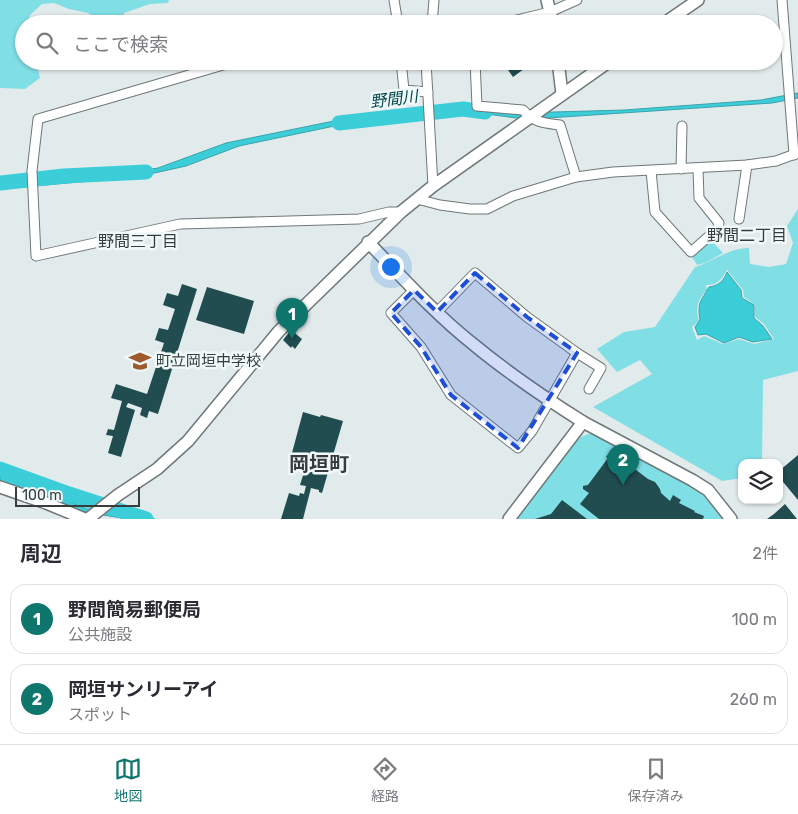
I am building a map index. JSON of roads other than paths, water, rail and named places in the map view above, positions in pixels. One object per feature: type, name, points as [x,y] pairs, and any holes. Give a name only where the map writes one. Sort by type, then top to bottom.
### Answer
[{"type":"street","points":[[394,0],[396,15]]},
{"type":"street","points":[[433,15],[434,0]]},
{"type":"street","points":[[524,15],[549,6],[577,0]]},
{"type":"street","points":[[676,15],[698,0]]},
{"type":"street","points":[[417,200],[470,209],[487,209],[513,196],[576,177],[613,172],[747,165],[796,154],[782,0]]},
{"type":"street","points":[[206,70],[38,119],[32,171],[36,256],[180,224],[359,219],[388,212],[401,212]]},
{"type":"street","points":[[402,70],[404,90],[428,92]]},
{"type":"street","points":[[427,70],[433,186]]},
{"type":"street","points":[[475,70],[477,106],[523,110],[530,118],[539,122],[560,125],[576,177]]},
{"type":"street","points":[[559,70],[562,94]]},
{"type":"street","points":[[0,487],[46,502],[72,515],[87,519],[156,469],[188,441],[279,331],[368,242],[401,212],[433,186],[597,70]]},
{"type":"street","points":[[680,169],[682,126]]},
{"type":"street","points":[[739,219],[747,165]]},
{"type":"street","points":[[651,171],[655,212],[691,252],[718,228],[719,223],[699,198],[698,169]]},
{"type":"street","points":[[368,242],[437,312],[479,349],[514,376],[583,422],[708,490],[731,519]]},
{"type":"street","points":[[437,312],[476,273],[527,317],[601,368],[589,389]]},
{"type":"street","points":[[414,290],[391,313],[421,347],[451,395],[518,448],[532,431],[577,353]]},
{"type":"street","points":[[509,519],[583,422]]},
{"type":"waterway","name":"野間川","points":[[339,123],[463,109],[485,112]]},
{"type":"waterway","name":"野間川","points":[[0,183],[64,176],[146,172]]},
{"type":"waterway","points":[[0,469],[146,519]]},
{"type":"place","name":"野間簡易郵便局","points":[[292,339]]},
{"type":"place","name":"町立岡垣中学校","points":[[140,361]]},
{"type":"place","name":"岡垣サンリーアイ","points":[[623,485]]},
{"type":"district","name":"野間二丁目","points":[[747,235]]},
{"type":"district","name":"野間三丁目","points":[[138,241]]},
{"type":"district","name":"岡垣町","points":[[319,464]]}]
